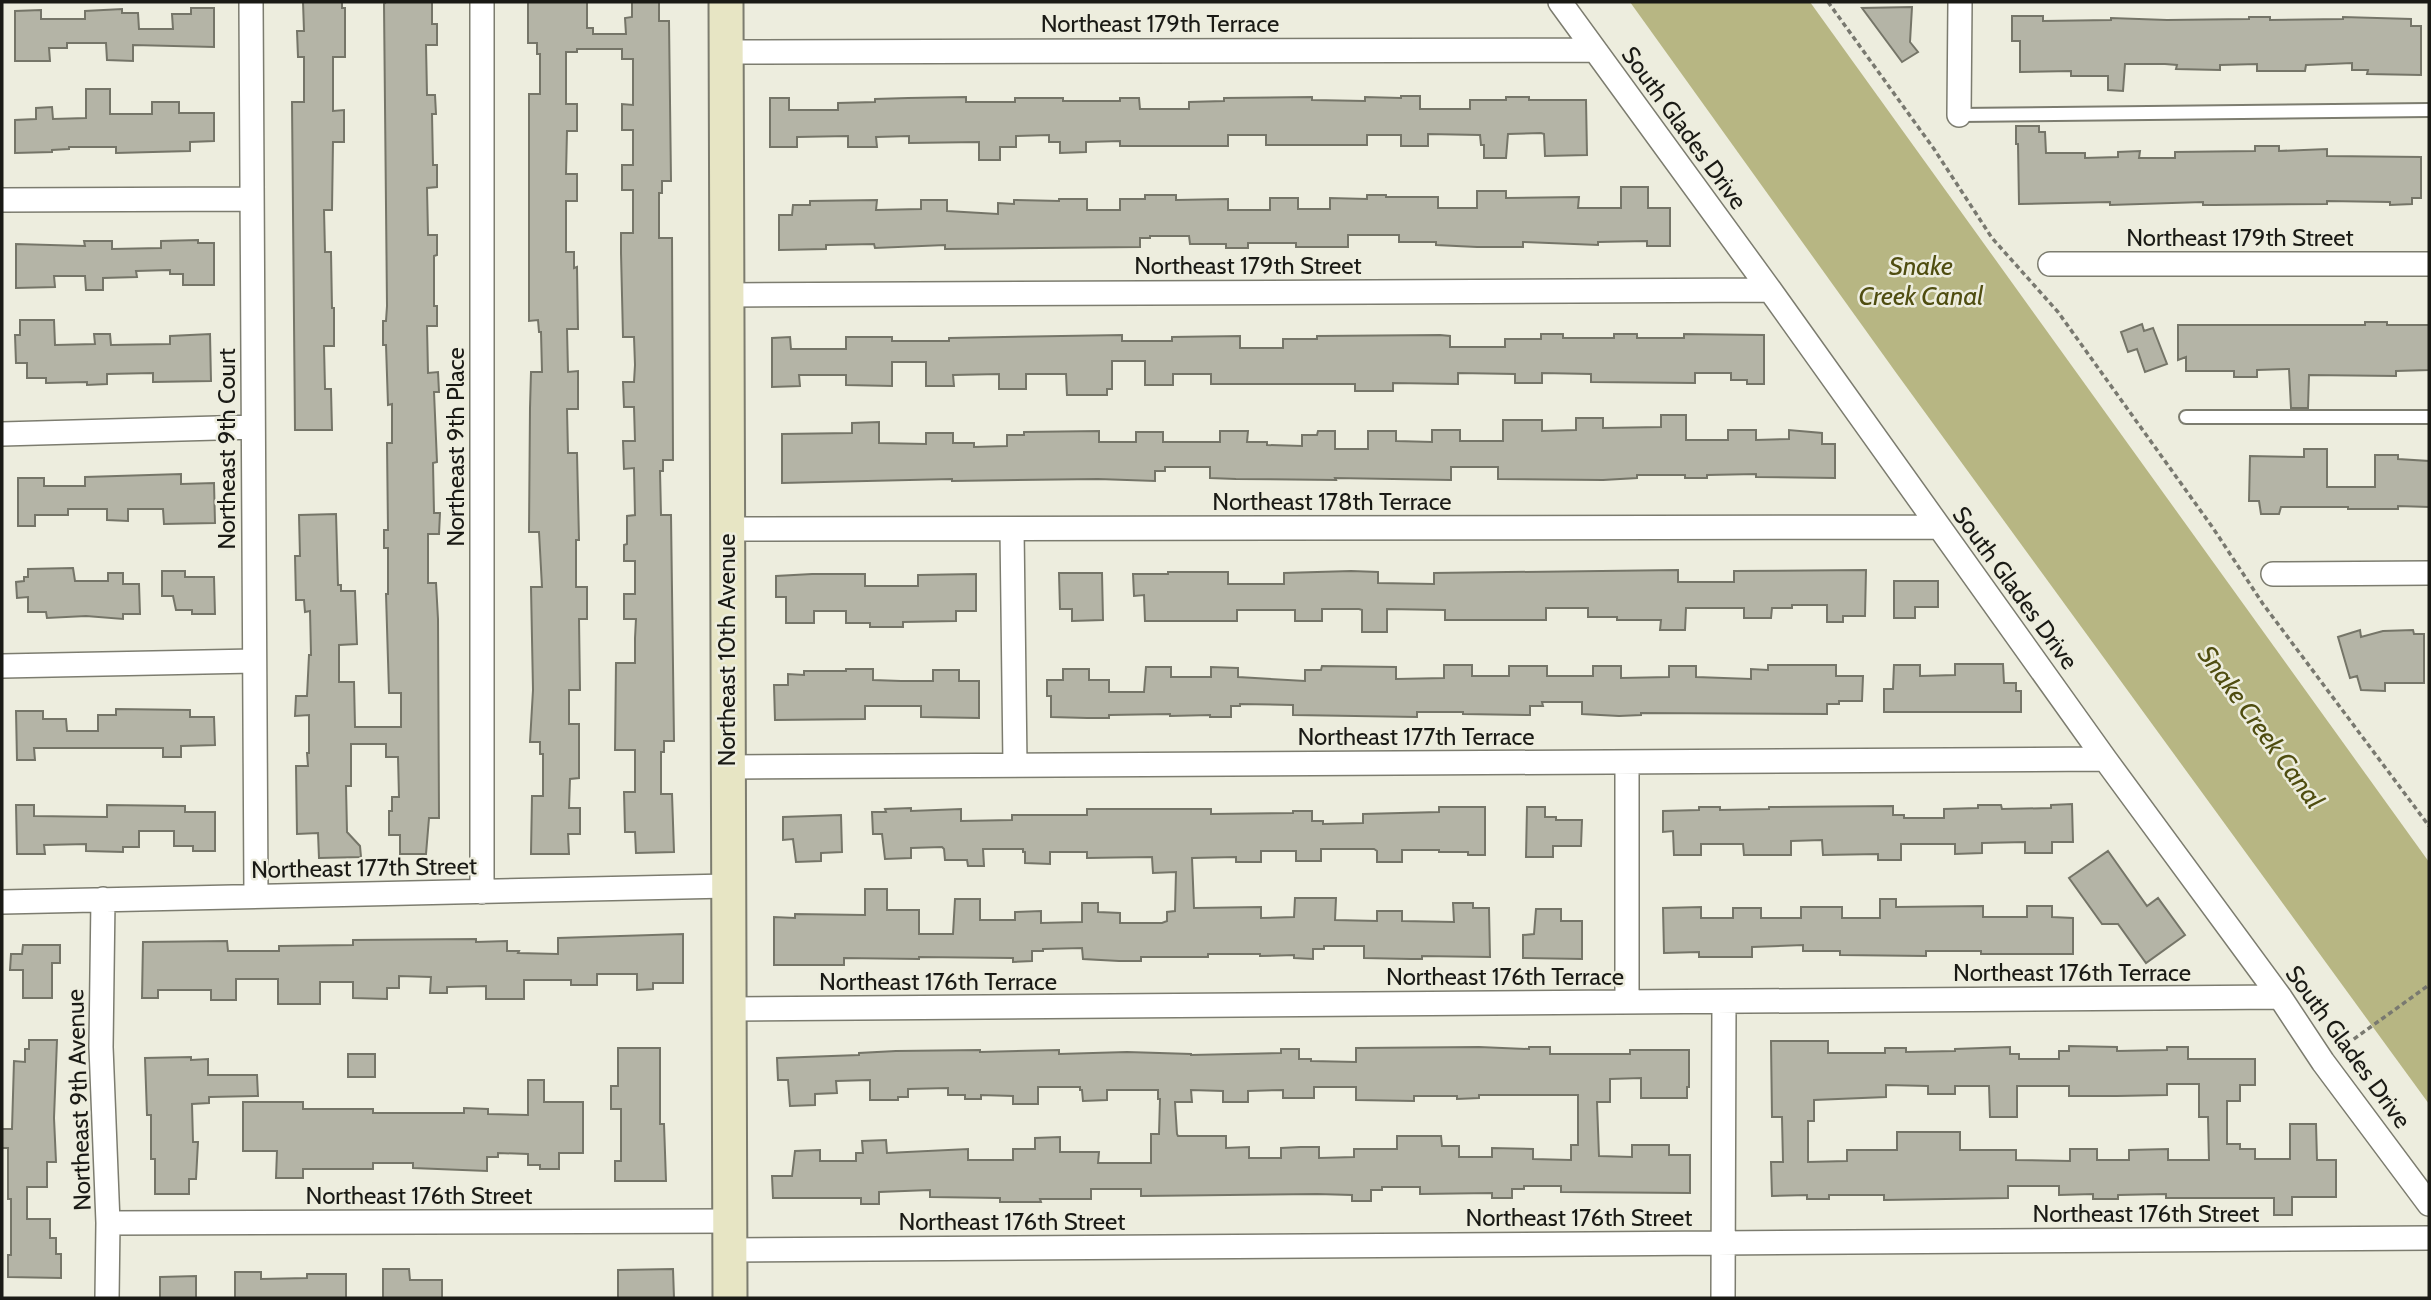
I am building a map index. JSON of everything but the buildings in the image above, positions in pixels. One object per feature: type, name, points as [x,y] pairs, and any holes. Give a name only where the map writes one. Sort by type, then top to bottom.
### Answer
[{"type":"street","name":"Northeast 9th Court","points":[[251,2],[256,896]]},
{"type":"street","name":"Northeast 9th Place","points":[[482,2],[482,892]]},
{"type":"street","name":"Northeast 10th Avenue","points":[[726,2],[730,1298]]},
{"type":"street","name":"South Glades Drive","points":[[1560,2],[1770,290],[2105,760],[2280,997],[2323,1062],[2429,1204]]},
{"type":"street","points":[[1959,115],[1960,2]]},
{"type":"street","name":"Northeast 179th Terrace","points":[[726,52],[1594,50]]},
{"type":"street","points":[[2,200],[252,199]]},
{"type":"street","name":"Northeast 179th Street","points":[[2050,264],[2429,264]]},
{"type":"street","name":"Northeast 179th Street","points":[[727,295],[1770,290]]},
{"type":"street","points":[[2,433],[253,427]]},
{"type":"street","name":"Northeast 178th Terrace","points":[[726,530],[1939,527]]},
{"type":"street","points":[[1012,529],[1015,765]]},
{"type":"street","points":[[2273,574],[2429,573]]},
{"type":"street","points":[[2,666],[254,661]]},
{"type":"street","name":"Northeast 177th Terrace","points":[[728,767],[2105,760]]},
{"type":"street","points":[[1627,762],[1627,1002]]},
{"type":"street","name":"Northeast 177th Street","points":[[2,902],[728,886]]},
{"type":"street","name":"Northeast 9th Avenue","points":[[103,900],[101,1047],[108,1223],[107,1298]]},
{"type":"street","name":"Northeast 176th Terrace","points":[[730,1009],[2280,997]]},
{"type":"street","points":[[1723,1298],[1724,1002]]},
{"type":"street","name":"Northeast 176th Street","points":[[108,1223],[730,1236],[1723,1243],[2429,1238]]},
{"type":"lane","points":[[1959,115],[2429,110]]},
{"type":"lane","points":[[2186,417],[2429,417]]},
{"type":"path","points":[[1828,2],[1934,149],[1992,238],[2058,312],[2213,528],[2263,604],[2429,825]]},
{"type":"path","points":[[2334,1053],[2429,985]]},
{"type":"water","name":"Snake Creek Canal","points":[[1630,2],[1810,2],[2429,862],[2429,1104],[1897,374]]}]
